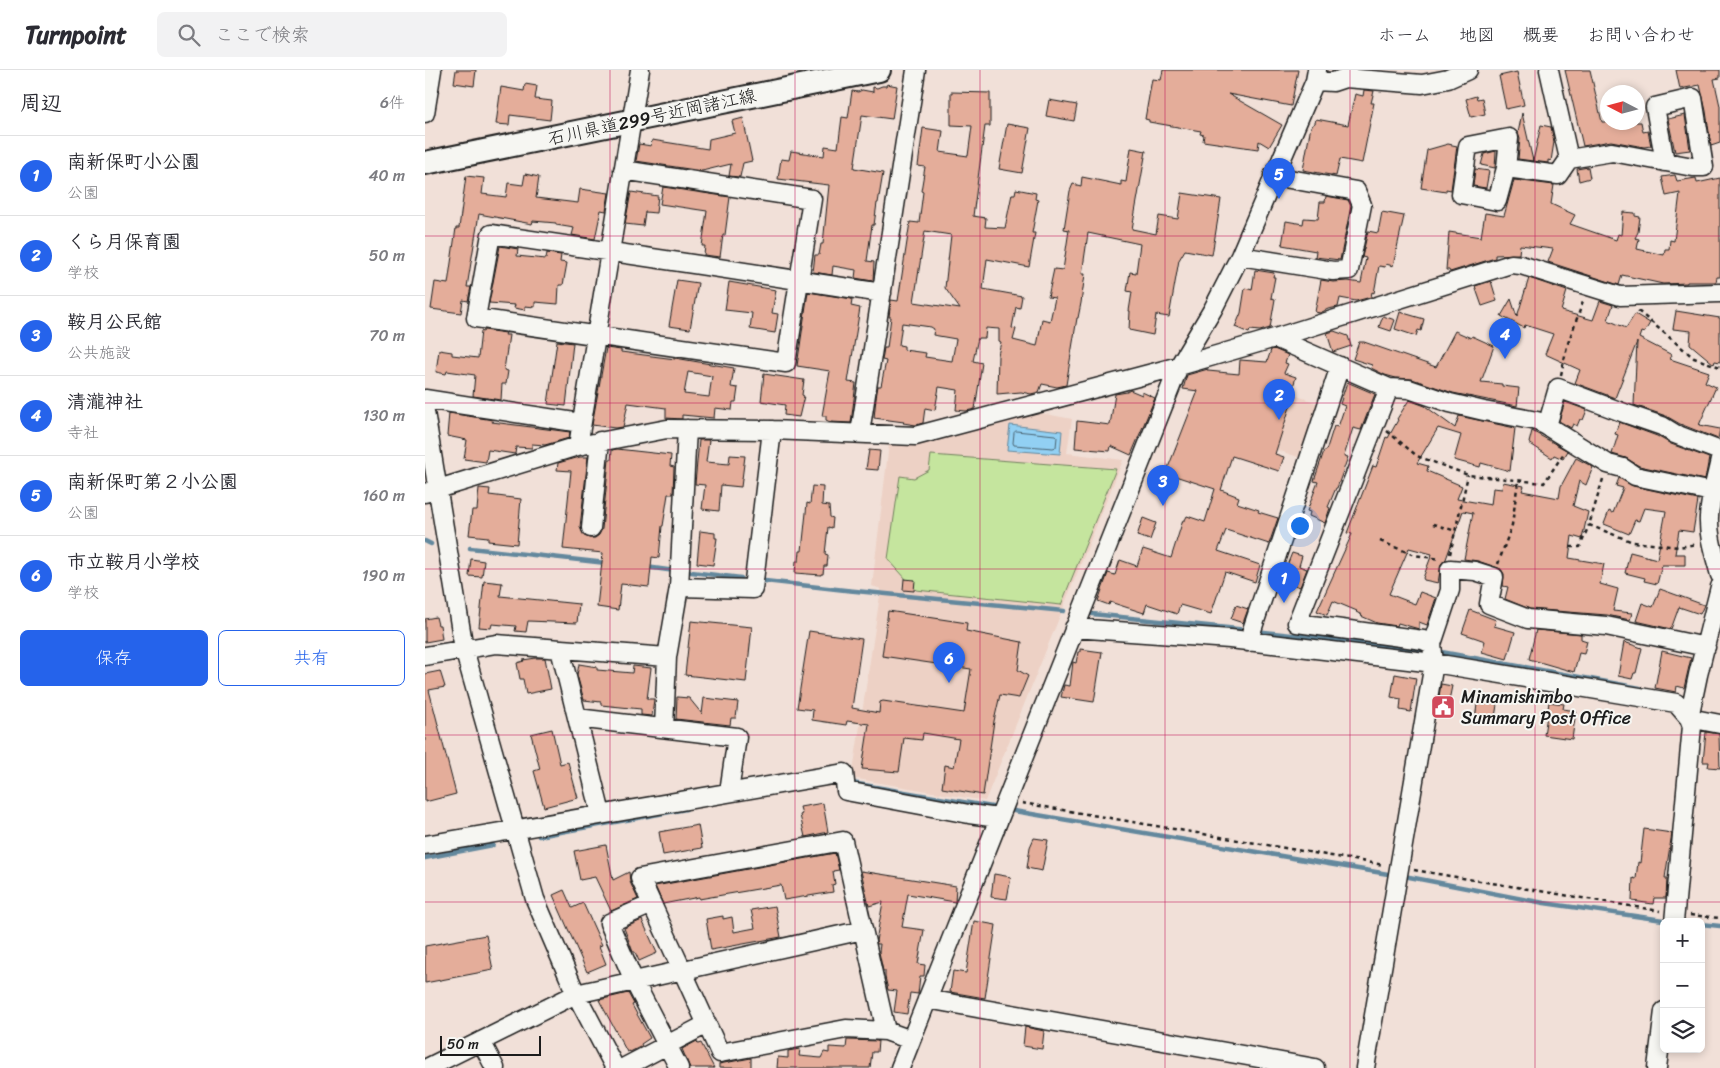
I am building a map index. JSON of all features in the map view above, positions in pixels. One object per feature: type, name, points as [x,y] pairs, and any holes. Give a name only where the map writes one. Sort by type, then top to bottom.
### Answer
[{"type":"main road","name":"石川県道299号近岡諸江線","points":[[425,163],[879,70]]},
{"type":"street","points":[[425,113],[432,70]]},
{"type":"street","points":[[578,446],[640,70]]},
{"type":"street","points":[[860,433],[916,70]]},
{"type":"street","points":[[900,1068],[1179,366],[1213,309],[1240,256],[1316,76],[1333,82],[1345,78],[1422,84],[1448,79],[1468,70]]},
{"type":"street","points":[[1549,70],[1569,159]]},
{"type":"street","points":[[1506,168],[1558,175],[1569,159],[1612,152],[1665,162]]},
{"type":"street","points":[[623,170],[812,199],[800,280],[786,363],[477,318],[491,234],[609,251],[800,280],[882,293]]},
{"type":"street","points":[[1240,256],[1333,271],[1349,270],[1362,206],[1356,191],[1273,176]]},
{"type":"street","points":[[432,491],[578,446],[667,429],[772,430],[915,436],[1179,366],[1511,264],[1521,265],[1620,296],[1720,293]]},
{"type":"street","points":[[1275,338],[1389,388],[1409,389],[1450,403],[1537,421],[1608,464],[1623,468],[1635,476],[1712,492]]},
{"type":"street","points":[[1249,642],[1340,366]]},
{"type":"street","points":[[1389,388],[1297,624],[1423,640],[1431,644]]},
{"type":"street","points":[[1547,426],[1558,388],[1662,426],[1675,434],[1720,451]]},
{"type":"street","points":[[425,399],[581,423]]},
{"type":"street","points":[[425,412],[432,491],[464,649],[515,829],[535,898],[577,994],[615,1068]]},
{"type":"street","points":[[664,728],[667,657],[679,576],[687,429]]},
{"type":"street","points":[[679,576],[753,589],[772,430]]},
{"type":"street","points":[[591,528],[601,441]]},
{"type":"street","points":[[1720,460],[1712,492],[1715,518],[1711,542],[1720,575]]},
{"type":"street","points":[[1365,1068],[1434,663],[1431,644],[1450,590],[1450,564],[1494,577],[1489,604],[1528,619],[1606,626],[1706,647]]},
{"type":"street","points":[[1689,718],[1697,674],[1706,647],[1709,624],[1720,588]]},
{"type":"street","points":[[1074,628],[1249,642],[1434,663],[1676,703],[1689,718],[1692,726],[1675,918]]},
{"type":"street","points":[[425,656],[496,644],[667,657]]},
{"type":"street","points":[[560,649],[601,814]]},
{"type":"street","points":[[577,718],[737,737],[729,792]]},
{"type":"street","points":[[1689,718],[1720,724]]},
{"type":"street","points":[[425,845],[844,773],[846,791],[998,818]]},
{"type":"street","points":[[886,1031],[843,841],[639,878],[720,1053],[727,1060],[846,1029],[886,1031],[911,1040]]},
{"type":"street","points":[[652,904],[609,923],[634,981],[679,1068]]},
{"type":"street","points":[[427,1068],[577,994],[863,930]]},
{"type":"street","points":[[927,999],[1315,1068]]},
{"type":"street","points":[[623,1068],[707,1024]]},
{"type":"street","points":[[481,1041],[495,1068]]},
{"type":"street","points":[[1657,1068],[1660,1044]]},
{"type":"path","points":[[1558,388],[1567,346],[1589,286]]},
{"type":"path","points":[[1620,296],[1694,358],[1720,367]]},
{"type":"path","points":[[1376,422],[1417,456],[1468,475],[1519,481],[1544,483],[1572,441]]},
{"type":"path","points":[[1570,547],[1580,547],[1608,464]]},
{"type":"path","points":[[1380,541],[1414,556],[1450,564],[1468,475]]},
{"type":"path","points":[[1494,577],[1512,525],[1519,481]]},
{"type":"path","points":[[1433,524],[1456,531]]},
{"type":"path","points":[[1589,525],[1633,542],[1679,547],[1711,542]]},
{"type":"path","points":[[1006,800],[1675,918]]},
{"type":"path","points":[[1705,918],[1720,918]]},
{"type":"shaded area","points":[[1258,381],[1319,404],[1301,458],[1239,437]]},
{"type":"shaded area","points":[[1030,411],[1072,419],[1067,453],[1123,460],[985,801],[852,778],[881,589],[872,586],[889,444],[915,446]]},
{"type":"green space","points":[[931,455],[1116,469],[1061,605],[916,590],[888,559],[900,476],[914,478],[929,470]]},
{"type":"water","points":[[1010,425],[1062,431],[1060,454],[1007,450]]},
{"type":"building","points":[[456,70],[476,70],[474,86],[454,83]]},
{"type":"building","points":[[1163,70],[1298,70],[1291,106],[1228,94],[1282,125],[1269,147],[1259,141],[1258,149],[1203,141],[1204,135],[1200,134],[1201,131],[1149,122],[1149,120],[1145,119],[1152,79],[1161,80]]},
{"type":"building","points":[[1565,70],[1590,70],[1600,113],[1600,130],[1648,131],[1651,146],[1644,147],[1611,141],[1583,146]]},
{"type":"building","points":[[1676,70],[1720,70],[1720,78],[1714,79],[1720,106],[1720,143],[1711,146],[1700,85],[1680,89]]},
{"type":"building","points":[[1517,72],[1524,105],[1506,109],[1499,76]]},
{"type":"building","points":[[525,84],[537,86],[535,99],[552,101],[550,120],[510,115],[509,125],[496,124],[501,87],[524,91]]},
{"type":"building","points":[[887,84],[897,86],[892,119],[862,115],[854,168],[883,173],[874,225],[872,225],[867,261],[874,262],[873,281],[855,278],[856,270],[833,266],[832,275],[813,272],[815,255],[819,255],[821,244],[823,244],[829,185],[778,179],[781,159],[789,160],[791,151],[824,156],[825,146],[838,148],[842,117],[848,118],[852,91],[873,92],[873,87],[877,88]]},
{"type":"building","points":[[1364,90],[1374,91],[1371,103],[1374,103],[1362,163],[1340,159],[1336,176],[1303,170],[1311,126],[1315,123],[1316,119],[1348,125],[1355,94],[1363,96]]},
{"type":"building","points":[[951,92],[990,93],[990,126],[985,126],[973,216],[986,218],[985,227],[1005,228],[1012,194],[1015,194],[1016,189],[1036,193],[1035,199],[1038,200],[1032,233],[1035,233],[1029,267],[987,259],[983,289],[1022,296],[1020,308],[1016,307],[1012,328],[1016,329],[1013,340],[1037,346],[1042,319],[1050,321],[1055,298],[1048,297],[1054,269],[1063,270],[1069,230],[1064,229],[1070,191],[1073,184],[1081,186],[1082,177],[1121,185],[1121,181],[1126,182],[1131,148],[1146,151],[1132,229],[1156,234],[1159,216],[1178,219],[1182,193],[1221,199],[1212,255],[1185,250],[1179,260],[1169,317],[1156,315],[1153,335],[1129,330],[1132,292],[1127,291],[1130,272],[1136,273],[1140,244],[1088,233],[1082,274],[1085,274],[1081,303],[1066,385],[1057,387],[1042,384],[1039,392],[1031,394],[1021,392],[997,394],[998,355],[1001,342],[999,341],[999,329],[986,328],[985,338],[978,338],[973,361],[982,363],[975,409],[966,411],[956,410],[958,390],[939,387],[935,410],[925,408],[923,423],[916,425],[874,418],[878,386],[881,386],[886,361],[882,360],[884,348],[887,348],[891,300],[898,301],[910,222],[919,223],[925,167],[918,166],[923,128],[943,131],[940,152],[968,156],[972,126],[951,125]],"holes":[[[925,231],[951,235],[945,288],[960,309],[914,302]],[[902,323],[931,327],[934,329],[933,335],[956,339],[952,361],[925,357],[926,353],[904,350],[904,346],[899,345]]]},
{"type":"building","points":[[1476,96],[1477,99],[1482,98],[1485,114],[1471,117],[1466,99]]},
{"type":"building","points":[[1049,100],[1077,105],[1074,121],[1046,116]]},
{"type":"building","points":[[1522,113],[1533,161],[1518,159],[1520,139],[1518,133]]},
{"type":"building","points":[[1685,115],[1690,150],[1675,152],[1668,119]]},
{"type":"building","points":[[743,118],[752,161],[743,163],[740,177],[729,176],[731,164],[702,171],[636,161],[639,144],[651,146],[652,140],[708,149],[709,139],[735,133],[732,121]]},
{"type":"building","points":[[1007,124],[1030,128],[1022,173],[999,169]]},
{"type":"building","points":[[1541,125],[1551,127],[1554,142],[1551,161],[1548,160],[1548,163],[1533,161]]},
{"type":"building","points":[[1448,144],[1457,146],[1451,190],[1446,189],[1446,192],[1421,188],[1427,150]]},
{"type":"building","points":[[1496,151],[1495,168],[1481,165],[1484,154]]},
{"type":"building","points":[[1588,167],[1590,178],[1579,181],[1577,169]]},
{"type":"building","points":[[1475,169],[1489,171],[1486,188],[1473,186]]},
{"type":"building","points":[[525,174],[539,177],[536,198],[578,203],[580,189],[609,193],[606,211],[601,210],[595,239],[572,235],[574,228],[556,225],[556,223],[533,221],[532,224],[479,214],[467,287],[471,287],[468,301],[463,300],[461,313],[431,309],[435,282],[448,284],[456,228],[459,228],[466,176],[484,178],[482,194],[506,197],[508,183],[523,185]]},
{"type":"building","points":[[1675,175],[1677,181],[1696,178],[1697,183],[1720,178],[1720,277],[1717,277],[1716,282],[1663,284],[1622,275],[1619,285],[1548,262],[1553,249],[1520,245],[1519,254],[1495,255],[1495,258],[1450,272],[1446,270],[1449,232],[1481,237],[1485,213],[1504,216],[1514,180],[1554,185],[1551,204],[1575,215],[1570,224],[1616,240],[1618,234],[1621,235],[1623,212],[1635,213],[1635,216],[1640,217],[1638,232],[1635,238],[1639,239],[1637,249],[1664,255],[1665,249],[1669,249],[1670,240],[1674,241],[1680,193],[1666,196],[1662,177]]},
{"type":"building","points":[[663,187],[730,197],[720,257],[704,255],[705,246],[702,246],[707,211],[660,204]]},
{"type":"building","points":[[631,192],[658,196],[656,213],[645,212],[643,226],[625,224]]},
{"type":"building","points":[[1326,196],[1348,200],[1351,206],[1340,260],[1315,257],[1316,251],[1282,245],[1286,221],[1303,224],[1304,218],[1318,219],[1320,202],[1325,202]]},
{"type":"building","points":[[1382,212],[1404,216],[1393,266],[1386,264],[1385,267],[1379,266],[1374,293],[1372,292],[1371,297],[1356,301],[1340,298],[1338,307],[1320,313],[1315,312],[1321,280],[1361,283],[1366,258],[1362,257],[1368,231],[1378,233]]},
{"type":"building","points":[[500,246],[518,249],[517,256],[546,259],[547,253],[561,255],[560,262],[567,263],[563,285],[559,285],[558,304],[535,302],[535,307],[525,306],[525,310],[514,308],[515,305],[489,303]]},
{"type":"building","points":[[1255,270],[1274,273],[1271,298],[1275,299],[1270,328],[1260,331],[1250,330],[1249,333],[1235,327],[1241,313],[1245,288],[1252,290]]},
{"type":"building","points":[[1529,278],[1567,291],[1561,311],[1593,320],[1600,301],[1613,305],[1608,320],[1626,328],[1635,314],[1650,323],[1644,333],[1641,332],[1639,338],[1672,355],[1670,359],[1709,372],[1705,382],[1716,387],[1699,425],[1720,429],[1718,439],[1680,424],[1666,416],[1634,405],[1637,342],[1615,398],[1575,383],[1580,370],[1545,354],[1553,334],[1525,325],[1524,328],[1501,316],[1511,299],[1517,317]]},
{"type":"building","points":[[677,280],[698,283],[690,329],[669,326]]},
{"type":"building","points":[[1491,281],[1497,301],[1482,306],[1475,286]]},
{"type":"building","points":[[729,282],[776,290],[772,313],[778,314],[775,333],[750,329],[752,313],[725,310]]},
{"type":"building","points":[[808,292],[852,299],[851,306],[860,308],[848,382],[856,383],[851,423],[830,422],[826,420],[826,416],[822,416],[830,371],[797,366]]},
{"type":"building","points":[[1676,311],[1720,318],[1720,362],[1715,361],[1714,364],[1690,344],[1691,331],[1673,329]]},
{"type":"building","points":[[1400,312],[1424,319],[1421,331],[1418,330],[1416,336],[1395,329]]},
{"type":"building","points":[[1383,316],[1395,320],[1391,331],[1379,327]]},
{"type":"building","points":[[484,330],[509,335],[504,370],[508,371],[506,384],[502,384],[501,400],[473,396],[475,375],[447,371],[446,374],[436,372],[439,350],[452,352],[452,355],[478,358],[481,331],[483,332]]},
{"type":"building","points":[[1334,331],[1348,336],[1351,346],[1333,352],[1327,333]]},
{"type":"building","points":[[1455,331],[1494,346],[1481,382],[1519,388],[1517,406],[1453,393],[1412,379],[1385,375],[1371,368],[1372,365],[1353,359],[1359,342],[1364,342],[1436,367]]},
{"type":"building","points":[[557,341],[573,343],[566,406],[548,404]]},
{"type":"building","points":[[606,348],[621,350],[621,352],[675,358],[734,368],[731,387],[738,388],[736,402],[733,402],[732,410],[715,408],[714,418],[682,415],[682,419],[666,418],[666,408],[628,403],[623,427],[615,428],[592,425]],"holes":[[[688,372],[712,376],[709,397],[684,394]]]},
{"type":"building","points":[[1274,349],[1288,355],[1285,363],[1288,364],[1284,373],[1296,377],[1292,390],[1295,391],[1275,454],[1284,457],[1279,471],[1232,456],[1221,490],[1239,497],[1237,503],[1278,518],[1269,544],[1226,530],[1218,551],[1260,565],[1255,582],[1225,572],[1211,614],[1180,605],[1177,614],[1147,604],[1144,613],[1110,602],[1109,605],[1098,601],[1108,573],[1115,575],[1120,560],[1137,566],[1143,549],[1171,558],[1183,520],[1187,516],[1205,522],[1215,489],[1166,473],[1198,391],[1183,389],[1187,375],[1208,369],[1208,371],[1239,374],[1240,360],[1267,362],[1271,350]]},
{"type":"building","points":[[764,374],[804,380],[802,395],[804,396],[799,417],[784,415],[785,405],[761,401]]},
{"type":"building","points":[[1347,382],[1375,394],[1361,430],[1353,428],[1344,456],[1348,457],[1328,507],[1330,508],[1325,523],[1309,516],[1310,512],[1307,511],[1318,482],[1314,481],[1324,451],[1326,451],[1334,426],[1338,427],[1345,406],[1340,404]]},
{"type":"building","points":[[1130,390],[1142,395],[1142,392],[1155,398],[1131,455],[1111,446],[1110,451],[1075,448],[1077,421],[1110,425],[1115,394]]},
{"type":"building","points":[[1409,400],[1425,406],[1455,428],[1459,416],[1515,428],[1510,471],[1481,463],[1480,467],[1454,460],[1461,435],[1438,428],[1417,463],[1428,466],[1427,471],[1462,486],[1457,499],[1491,505],[1493,488],[1502,489],[1503,482],[1524,486],[1522,491],[1559,498],[1561,486],[1576,458],[1593,467],[1586,485],[1579,481],[1573,506],[1588,512],[1582,539],[1572,536],[1569,558],[1604,564],[1600,584],[1618,589],[1613,611],[1632,613],[1630,620],[1607,615],[1530,609],[1505,599],[1508,587],[1503,586],[1504,574],[1501,569],[1478,561],[1464,559],[1473,513],[1463,511],[1446,559],[1441,564],[1438,583],[1424,580],[1423,578],[1432,554],[1409,548],[1389,594],[1415,604],[1420,592],[1436,598],[1427,625],[1419,622],[1419,629],[1398,623],[1397,626],[1377,623],[1361,616],[1357,611],[1333,601],[1327,615],[1317,611],[1352,534],[1347,533],[1373,466],[1376,467],[1386,437],[1388,438]]},
{"type":"building","points":[[1565,402],[1587,410],[1583,420],[1580,419],[1577,426],[1573,424],[1571,428],[1559,421]]},
{"type":"building","points":[[449,413],[493,420],[492,422],[570,432],[569,438],[545,445],[532,444],[532,448],[516,447],[515,454],[488,450],[486,462],[464,459],[467,440],[447,436]]},
{"type":"building","points":[[1619,422],[1709,458],[1705,480],[1639,466],[1626,458],[1612,454],[1618,435],[1615,434]]},
{"type":"building","points":[[1532,431],[1568,451],[1563,459],[1554,455],[1552,458],[1529,443]]},
{"type":"building","points":[[699,440],[709,440],[706,462],[729,464],[730,455],[745,456],[741,487],[721,485],[719,511],[702,509],[705,485],[695,484]]},
{"type":"building","points":[[612,450],[671,455],[670,466],[674,467],[673,494],[668,494],[659,558],[652,557],[649,587],[621,584],[618,610],[597,607],[603,553],[563,549],[571,471],[557,470],[558,463],[580,457],[588,457],[580,527],[584,536],[595,538],[602,529],[609,460],[611,460]]},
{"type":"building","points":[[869,450],[880,451],[878,470],[866,469]]},
{"type":"building","points":[[1619,478],[1633,486],[1698,500],[1693,532],[1679,530],[1675,554],[1685,554],[1685,565],[1662,565],[1657,584],[1644,581],[1645,578],[1625,573],[1630,552],[1657,559],[1666,511],[1644,508],[1639,521],[1635,520],[1629,534],[1604,524],[1609,511],[1613,513],[1623,488],[1616,486]]},
{"type":"building","points":[[812,486],[823,487],[822,505],[829,506],[830,517],[833,518],[832,528],[828,527],[825,554],[828,555],[827,566],[824,566],[823,574],[821,575],[795,573],[796,561],[799,561],[800,551],[802,551],[807,503],[810,504]]},
{"type":"building","points":[[479,488],[490,489],[489,495],[521,499],[517,544],[488,541],[488,537],[469,535],[472,510],[477,510]]},
{"type":"building","points":[[1143,518],[1156,523],[1150,540],[1137,536]]},
{"type":"building","points":[[700,531],[715,533],[715,538],[717,538],[713,565],[697,563]]},
{"type":"building","points":[[1292,553],[1302,556],[1299,566],[1307,569],[1300,587],[1281,580]]},
{"type":"building","points":[[471,559],[484,561],[482,577],[469,576]]},
{"type":"building","points":[[904,579],[915,580],[914,591],[903,590]]},
{"type":"building","points":[[484,581],[502,583],[500,596],[579,604],[577,623],[528,621],[526,632],[515,631],[516,626],[492,624],[491,628],[479,627]]},
{"type":"building","points":[[1660,589],[1704,605],[1700,614],[1679,607],[1671,629],[1636,621],[1642,603],[1653,607]]},
{"type":"building","points":[[1236,605],[1248,609],[1243,623],[1231,619]]},
{"type":"building","points":[[1470,610],[1496,620],[1494,626],[1515,632],[1507,659],[1482,652],[1485,641],[1462,633]]},
{"type":"building","points":[[888,611],[967,623],[966,631],[1022,642],[1018,670],[1028,676],[1019,698],[1000,695],[994,721],[983,795],[942,788],[945,765],[954,767],[959,739],[923,733],[922,740],[904,738],[899,772],[862,769],[869,724],[847,721],[846,725],[812,720],[813,710],[797,708],[809,631],[862,639],[852,708],[879,713],[880,702],[883,701],[964,713],[971,669],[882,656]]},
{"type":"building","points":[[436,617],[438,625],[440,625],[442,639],[425,642],[425,619]]},
{"type":"building","points":[[691,621],[752,627],[746,682],[685,675]]},
{"type":"building","points":[[1536,630],[1581,634],[1581,639],[1587,641],[1584,654],[1579,653],[1574,672],[1529,659]]},
{"type":"building","points":[[1624,642],[1642,648],[1636,673],[1634,673],[1632,679],[1618,676]]},
{"type":"building","points":[[1080,649],[1102,652],[1094,702],[1061,697],[1064,685],[1070,686],[1073,662],[1076,663]]},
{"type":"building","points":[[1662,651],[1691,658],[1684,688],[1677,686],[1676,692],[1655,688]]},
{"type":"building","points":[[536,658],[545,658],[551,689],[526,694],[523,679],[520,679],[517,663]]},
{"type":"building","points":[[579,664],[597,667],[597,670],[632,673],[633,666],[651,668],[647,699],[654,699],[652,716],[641,715],[641,709],[601,705],[601,702],[584,700],[577,675]]},
{"type":"building","points":[[440,671],[445,687],[429,690],[456,794],[425,802],[425,674]]},
{"type":"building","points":[[1395,674],[1416,678],[1411,712],[1400,710],[1401,699],[1391,697]]},
{"type":"building","points":[[1441,684],[1452,686],[1447,710],[1437,709]]},
{"type":"building","points":[[1478,696],[1498,699],[1494,723],[1475,720]]},
{"type":"building","points":[[677,697],[689,698],[702,714],[704,698],[738,702],[736,718],[731,718],[730,725],[676,719]]},
{"type":"building","points":[[1549,702],[1564,704],[1563,709],[1576,711],[1572,739],[1544,735]]},
{"type":"building","points":[[552,729],[560,764],[568,762],[578,798],[544,807],[534,771],[540,769],[531,734]]},
{"type":"building","points":[[1706,732],[1719,734],[1720,768],[1708,767],[1709,762],[1703,762]]},
{"type":"building","points":[[823,803],[828,832],[805,837],[800,807]]},
{"type":"building","points":[[698,825],[702,848],[663,855],[659,832]]},
{"type":"building","points":[[1644,829],[1672,833],[1665,878],[1667,878],[1666,898],[1654,898],[1653,904],[1632,901],[1633,878],[1636,879],[1638,862],[1640,863]]},
{"type":"building","points":[[1034,838],[1048,840],[1042,871],[1027,868],[1030,847]]},
{"type":"building","points":[[606,845],[613,880],[629,872],[630,882],[638,899],[611,911],[595,877],[580,880],[574,851]]},
{"type":"building","points":[[835,853],[839,870],[833,871],[835,884],[832,885],[833,892],[784,900],[781,885],[663,904],[655,886]]},
{"type":"building","points":[[861,871],[956,886],[955,902],[908,894],[902,927],[924,930],[918,964],[925,965],[924,976],[920,976],[918,994],[910,993],[907,1014],[894,1012],[897,991],[888,990],[879,952],[880,944],[877,944],[876,941],[883,902],[869,906]]},
{"type":"building","points":[[994,874],[1011,877],[1007,899],[991,897]]},
{"type":"building","points":[[564,890],[572,908],[583,903],[602,945],[599,946],[606,964],[587,972],[553,895]]},
{"type":"building","points":[[775,906],[781,937],[711,950],[706,919],[723,916],[723,919],[732,917],[734,932],[755,928],[751,910]]},
{"type":"building","points":[[642,920],[657,953],[639,961],[635,952],[633,952],[624,928]]},
{"type":"building","points":[[974,921],[996,925],[985,998],[950,992],[953,971],[966,973]]},
{"type":"building","points":[[486,935],[493,970],[425,983],[425,946]]},
{"type":"building","points":[[628,993],[634,1004],[632,1005],[650,1038],[641,1044],[642,1046],[630,1052],[627,1052],[599,1000]]},
{"type":"building","points":[[1025,1027],[1044,1031],[1042,1049],[1023,1046]]},
{"type":"building","points":[[847,1040],[878,1041],[877,1052],[872,1052],[870,1068],[777,1068],[778,1057],[788,1058],[788,1051],[800,1049],[799,1056],[821,1058],[824,1052],[829,1053],[829,1047],[846,1048]]},
{"type":"building","points":[[697,1041],[698,1044],[701,1043],[714,1068],[690,1068],[682,1049]]},
{"type":"building","points":[[751,1058],[751,1068],[719,1068],[719,1064]]},
{"type":"waterway","points":[[425,541],[431,544]]},
{"type":"waterway","points":[[470,548],[606,563]]},
{"type":"waterway","points":[[646,567],[675,571]]},
{"type":"waterway","points":[[683,571],[741,578]]},
{"type":"waterway","points":[[765,581],[1064,611]]},
{"type":"waterway","points":[[1092,614],[1247,630]]},
{"type":"waterway","points":[[1255,631],[1429,650]]},
{"type":"waterway","points":[[1436,651],[1640,688]]},
{"type":"waterway","points":[[852,783],[992,807]]},
{"type":"waterway","points":[[539,836],[686,809]]},
{"type":"waterway","points":[[1014,811],[1394,875]]},
{"type":"waterway","points":[[425,858],[493,845]]},
{"type":"waterway","points":[[1404,876],[1544,903],[1660,920]]},
{"type":"waterway","points":[[1705,924],[1720,926]]},
{"type":"place","name":"南新保町第２小公園","points":[[1279,199]]},
{"type":"place","name":"清瀧神社","points":[[1505,359]]},
{"type":"place","name":"くら月保育園","points":[[1279,420]]},
{"type":"place","name":"鞍月公民館","points":[[1163,506]]},
{"type":"place","name":"南新保町小公園","points":[[1284,603]]},
{"type":"place","name":"市立鞍月小学校","points":[[949,683]]},
{"type":"place","name":"Minamishimbo Summary Post Office","points":[[1443,707]]}]
